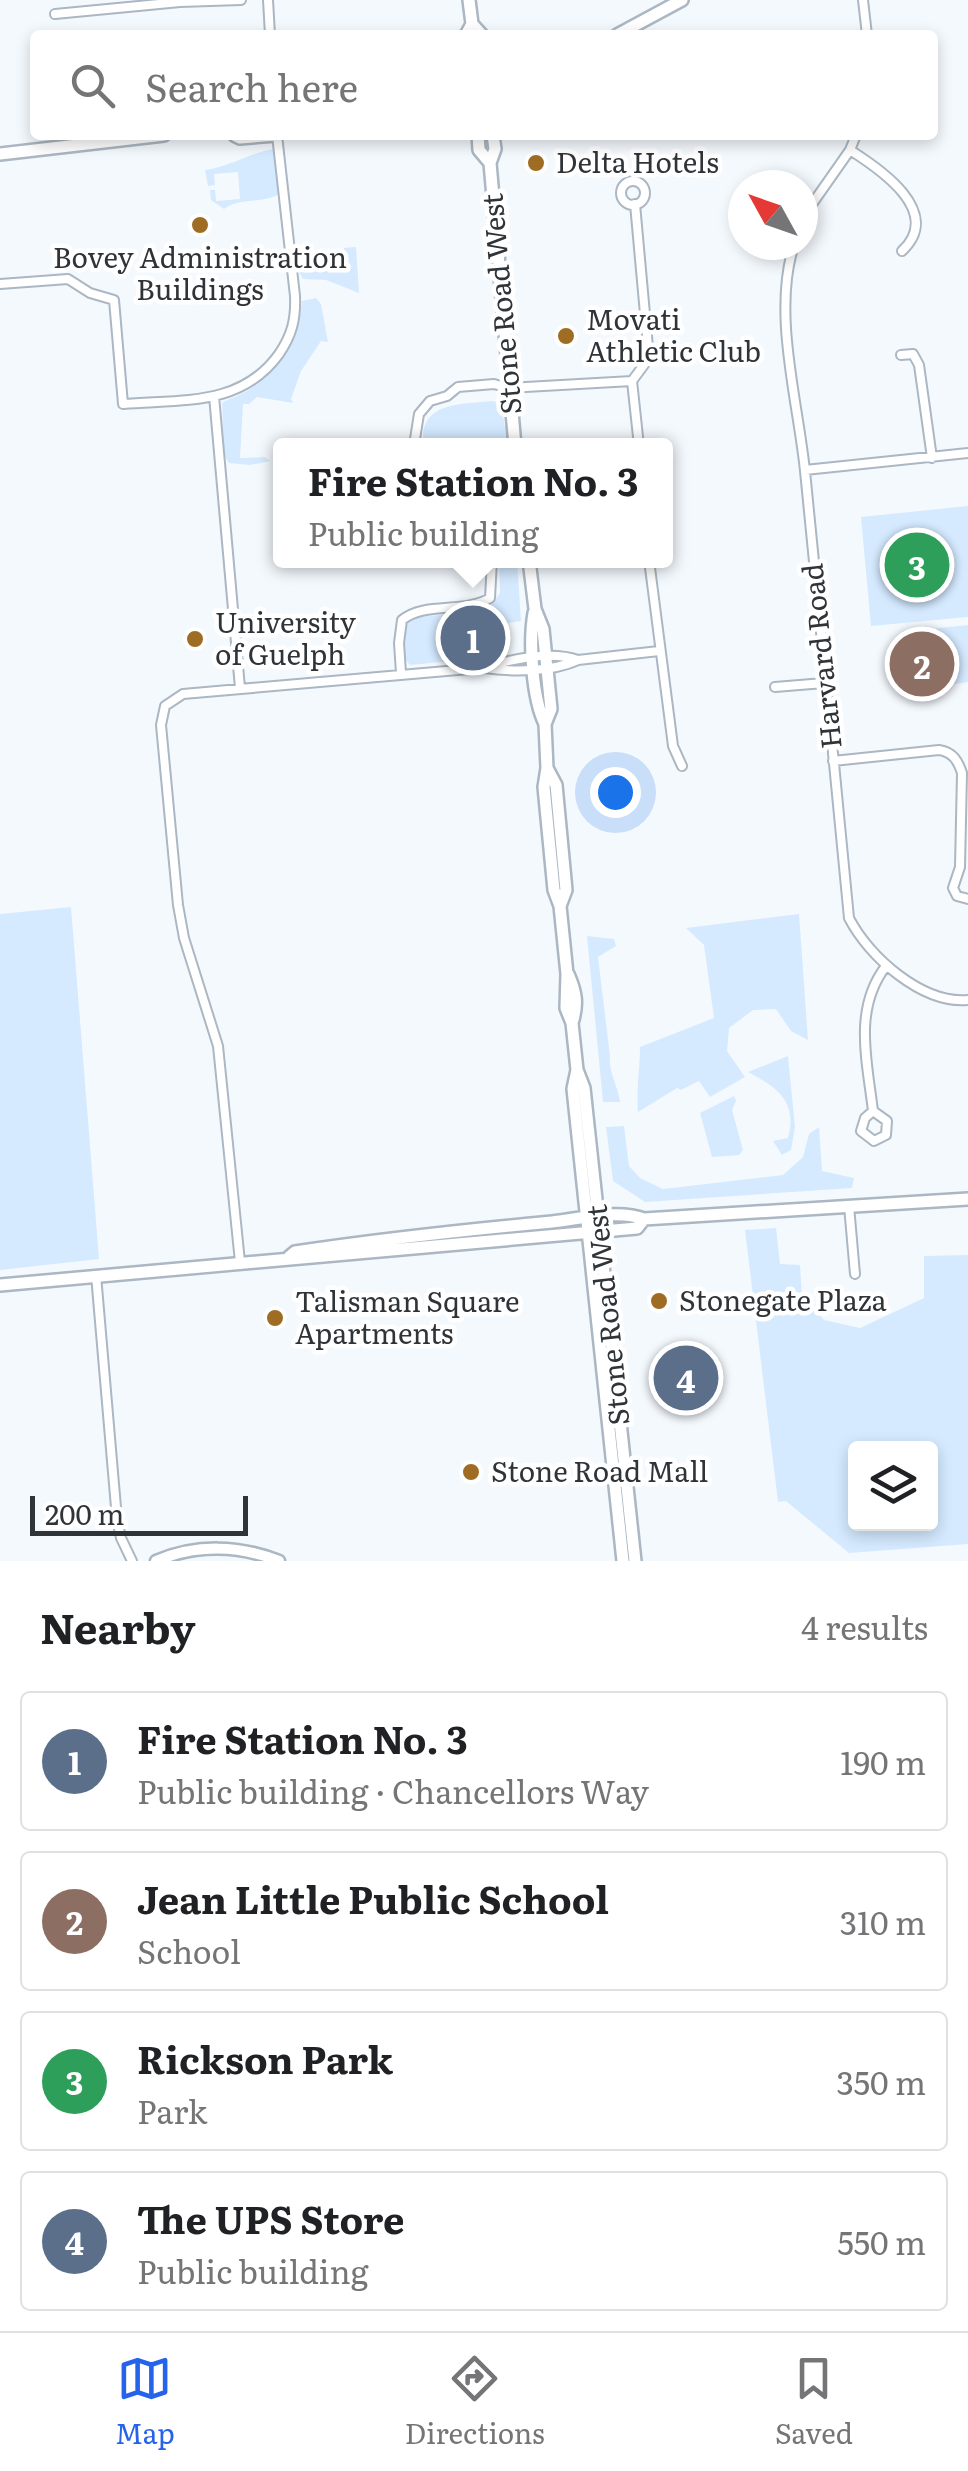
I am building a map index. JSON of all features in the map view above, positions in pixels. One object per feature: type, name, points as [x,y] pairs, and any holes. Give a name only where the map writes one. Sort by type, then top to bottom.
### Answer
[{"type":"main road","points":[[469,0],[469,30]]},
{"type":"main road","points":[[626,30],[682,0]]},
{"type":"main road","points":[[0,154],[121,140]]},
{"type":"main road","name":"Stone Road West","points":[[479,140],[480,150],[490,163]]},
{"type":"main road","name":"Stone Road West","points":[[494,140],[490,163],[514,438]]},
{"type":"main road","name":"Stone Road West","points":[[530,568],[535,609],[543,629],[540,663],[551,709],[545,724],[547,828],[568,974],[577,1006],[572,1022],[577,1070],[573,1090],[636,1561]]},
{"type":"main road","points":[[0,1285],[289,1257],[303,1259],[592,1225],[637,1228],[644,1219],[968,1199]]},
{"type":"main road","name":"Stone Road West","points":[[592,1225],[598,1347],[623,1561]]},
{"type":"main road","points":[[598,1347],[612,1360]]},
{"type":"street","points":[[55,14],[240,0]]},
{"type":"street","points":[[268,0],[270,30]]},
{"type":"street","points":[[863,0],[866,30]]},
{"type":"street","points":[[0,284],[69,280],[90,293],[114,300],[124,404],[236,391],[256,379],[275,359],[293,330],[295,296],[277,140]]},
{"type":"street","points":[[818,196],[854,140]]},
{"type":"street","points":[[850,150],[891,179],[912,206],[916,219],[912,241],[902,250]]},
{"type":"street","points":[[635,204],[648,358],[632,381],[638,438]]},
{"type":"street","name":"Harvard Road","points":[[789,260],[784,303],[805,470],[850,918],[886,966],[926,990],[968,1000]]},
{"type":"street","points":[[901,355],[913,354],[919,365],[932,458]]},
{"type":"street","points":[[414,438],[419,414],[430,401],[447,396],[458,387],[632,381]]},
{"type":"street","points":[[214,396],[240,688]]},
{"type":"street","points":[[805,470],[968,453]]},
{"type":"street","points":[[401,673],[398,643],[402,620],[411,612],[478,606],[490,598],[492,568]]},
{"type":"street","points":[[650,568],[672,746],[682,766]]},
{"type":"street","points":[[240,1262],[218,1046],[184,938],[178,905],[161,719],[165,706],[176,697],[240,688],[658,651]]},
{"type":"street","points":[[775,686],[824,683]]},
{"type":"street","points":[[833,761],[948,751],[958,761],[962,773],[964,869],[953,888],[958,896],[968,899]]},
{"type":"street","points":[[873,1111],[865,1006],[871,988],[886,966]]},
{"type":"street","points":[[849,1206],[855,1274]]},
{"type":"street","points":[[96,1276],[117,1520],[132,1561]]},
{"type":"street","points":[[156,1561],[187,1551],[216,1548],[279,1561]]},
{"type":"shaded area","points":[[275,149],[279,194],[224,209],[211,200],[210,190],[215,190],[216,201],[240,199],[238,172],[214,174],[215,185],[208,186],[205,170]]},
{"type":"shaded area","points":[[356,247],[359,293],[326,280],[303,279],[299,272],[311,257],[312,263],[338,260],[344,248]]},
{"type":"shaded area","points":[[316,298],[321,304],[328,342],[321,341],[301,371],[293,403],[257,397],[243,404],[240,458],[265,457],[270,461],[250,465],[229,463],[224,455],[222,403],[250,389],[271,371],[292,339],[302,301]]},
{"type":"shaded area","points":[[493,401],[502,405],[506,438],[424,438],[427,420],[456,405]]},
{"type":"shaded area","points":[[968,506],[968,617],[871,626],[861,517]]},
{"type":"shaded area","points":[[499,568],[517,568],[521,621],[501,624],[500,618],[440,626],[440,656],[450,655],[451,661],[410,665],[405,659],[405,624],[412,617],[470,613],[490,607],[500,593]]},
{"type":"shaded area","points":[[968,625],[968,682],[923,689],[921,630]]},
{"type":"shaded area","points":[[71,907],[99,1259],[0,1270],[0,914]]},
{"type":"shaded area","points":[[799,914],[808,1040],[791,1031],[776,1009],[753,1010],[729,1028],[727,1051],[745,1077],[710,1097],[699,1081],[681,1090],[677,1088],[638,1112],[640,1047],[714,1018],[704,945],[686,928]]},
{"type":"shaded area","points":[[587,936],[614,939],[616,946],[598,957],[610,1068],[620,1102],[603,1102]]},
{"type":"shaded area","points":[[788,1056],[795,1127],[791,1150],[782,1155],[773,1141],[788,1138],[787,1105],[776,1090],[748,1072]]},
{"type":"shaded area","points":[[734,1096],[732,1110],[743,1150],[739,1155],[712,1157],[700,1113]]},
{"type":"shaded area","points":[[624,1126],[629,1166],[640,1178],[663,1189],[783,1175],[803,1157],[809,1134],[819,1127],[822,1171],[854,1178],[852,1188],[645,1202],[613,1181],[606,1127]]},
{"type":"shaded area","points":[[776,1228],[780,1264],[800,1265],[802,1296],[824,1320],[860,1328],[924,1298],[924,1256],[968,1255],[968,1544],[849,1553],[786,1501],[778,1502],[745,1230]]},
{"type":"place","name":"Delta Hotels","points":[[536,163]]},
{"type":"place","name":"Bovey Administration Buildings","points":[[200,225]]},
{"type":"place","name":"Movati Athletic Club","points":[[566,336]]},
{"type":"place","name":"Rickson Park","points":[[917,565]]},
{"type":"place","name":"Fire Station No. 3","points":[[473,638]]},
{"type":"place","name":"University of Guelph","points":[[195,639]]},
{"type":"place","name":"Jean Little Public School","points":[[922,664]]},
{"type":"place","name":"Stonegate Plaza","points":[[659,1301]]},
{"type":"place","name":"Talisman Square Apartments","points":[[275,1318]]},
{"type":"place","name":"The UPS Store","points":[[686,1378]]},
{"type":"place","name":"Stone Road Mall","points":[[471,1472]]}]
